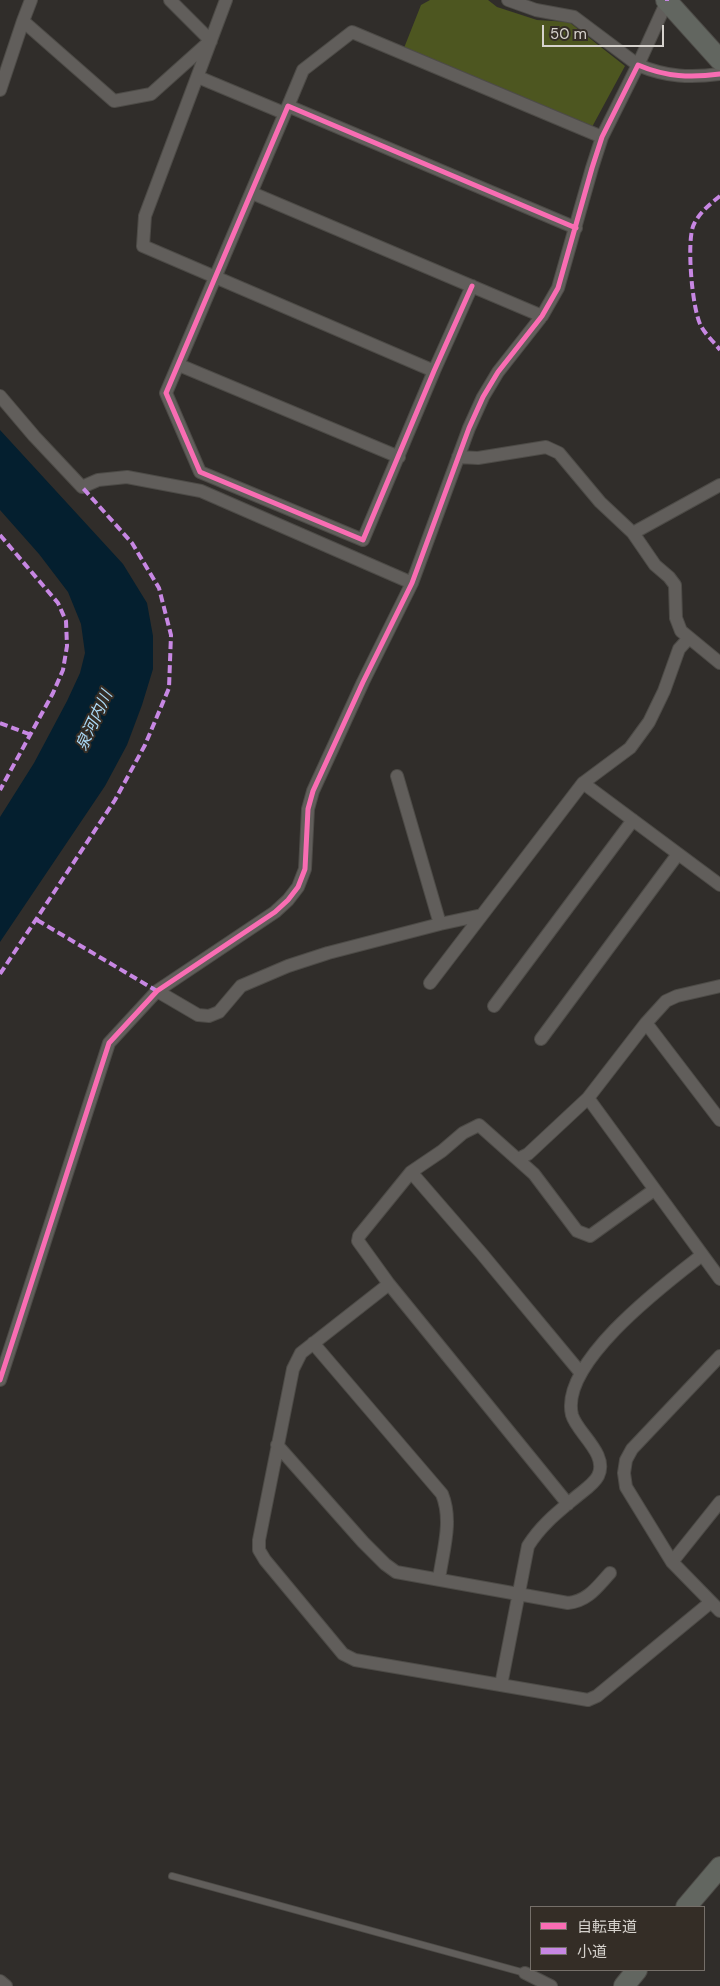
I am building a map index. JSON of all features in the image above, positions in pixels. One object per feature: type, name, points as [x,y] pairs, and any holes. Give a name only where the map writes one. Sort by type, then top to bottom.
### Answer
[{"type":"main road","points":[[666,0],[720,60]]},
{"type":"main road","points":[[687,1906],[720,1867]]},
{"type":"main road","points":[[624,1986],[636,1971]]},
{"type":"street","points":[[0,90],[31,0]]},
{"type":"street","points":[[170,0],[211,41]]},
{"type":"street","points":[[226,0],[145,216],[142,246],[434,371]]},
{"type":"street","points":[[508,0],[536,10],[574,17],[638,65],[655,72],[696,78],[720,74]]},
{"type":"street","points":[[0,1380],[109,1043],[157,991],[275,912],[298,888],[305,869],[308,809],[314,791],[363,682],[412,583],[458,457],[483,397],[498,372],[542,316],[558,288],[602,137],[638,65],[666,0]]},
{"type":"street","points":[[23,21],[114,101],[151,94],[211,41]]},
{"type":"street","points":[[472,286],[363,540],[200,472],[166,393],[303,70],[352,32],[602,137]]},
{"type":"street","points":[[198,77],[286,110],[576,228]]},
{"type":"street","points":[[252,193],[542,316]]},
{"type":"street","points":[[179,364],[398,457]]},
{"type":"street","points":[[0,396],[34,436],[82,487],[98,480],[127,477],[200,491],[412,583]]},
{"type":"street","points":[[458,457],[478,458],[546,447],[559,453],[600,502],[633,533],[655,565],[669,577],[675,586],[676,618],[681,631],[720,663]]},
{"type":"street","points":[[633,533],[720,485]]},
{"type":"street","points":[[430,983],[583,783],[630,748],[649,722],[664,691],[680,649],[689,638]]},
{"type":"street","points":[[397,776],[440,924]]},
{"type":"street","points":[[583,783],[720,885]]},
{"type":"street","points":[[494,1006],[633,820]]},
{"type":"street","points":[[541,1039],[678,854]]},
{"type":"street","points":[[157,991],[198,1015],[210,1016],[219,1012],[242,986],[288,966],[328,953],[482,915]]},
{"type":"street","points":[[518,1159],[528,1154],[588,1098],[646,1023],[666,1001],[677,996],[720,986]]},
{"type":"street","points":[[646,1023],[720,1120]]},
{"type":"street","points":[[588,1098],[720,1279]]},
{"type":"street","points":[[568,1504],[389,1284],[358,1242],[359,1236],[411,1172],[442,1151],[463,1133],[479,1125],[534,1174],[577,1230],[590,1236],[654,1190]]},
{"type":"street","points":[[411,1172],[580,1372]]},
{"type":"street","points":[[500,1685],[528,1546],[538,1530],[599,1476],[600,1466],[597,1452],[572,1416],[572,1396],[580,1372],[623,1322],[657,1290],[702,1255]]},
{"type":"street","points":[[389,1284],[301,1353],[293,1369],[259,1540],[260,1550],[265,1560],[332,1642],[343,1654],[355,1660],[588,1700],[597,1696],[716,1606],[672,1562],[626,1487],[624,1473],[626,1460],[632,1449],[720,1356]]},
{"type":"street","points":[[313,1343],[442,1494],[448,1520],[439,1579]]},
{"type":"street","points":[[277,1445],[385,1564],[396,1572],[568,1603],[579,1602],[589,1596],[610,1573]]},
{"type":"street","points":[[672,1562],[720,1502]]},
{"type":"street","points":[[525,1973],[551,1986]]},
{"type":"street","points":[[0,1981],[6,1986]]},
{"type":"lane","points":[[172,1876],[525,1973]]},
{"type":"green space","points":[[430,0],[488,0],[497,7],[537,20],[569,22],[625,66],[592,127],[404,48],[421,5]]},
{"type":"water","name":"泉河内川","points":[[0,430],[123,564],[147,603],[153,636],[153,669],[127,745],[105,786],[0,942],[0,817],[34,763],[67,701],[80,673],[85,653],[81,624],[68,592],[39,554],[0,510]]},
{"type":"marked path","points":[[720,196],[696,220],[690,244],[691,275],[698,318],[703,329],[720,350]]},
{"type":"marked path","points":[[0,974],[115,800],[145,745],[169,688],[171,635],[159,588],[132,543],[82,487]]},
{"type":"marked path","points":[[0,535],[58,603],[66,621],[67,646],[63,670],[53,693],[0,790]]},
{"type":"marked path","points":[[0,723],[29,734]]},
{"type":"marked path","points":[[37,920],[157,991]]},
{"type":"cycle path","points":[[0,1380],[109,1043],[157,991],[275,912],[298,887],[305,869],[308,809],[313,791],[363,682],[412,583],[469,428],[483,397],[498,372],[542,316],[558,288],[602,137],[638,65],[679,76],[720,74]]},
{"type":"cycle path","points":[[472,286],[363,540],[200,472],[166,393],[288,106],[576,228]]}]
